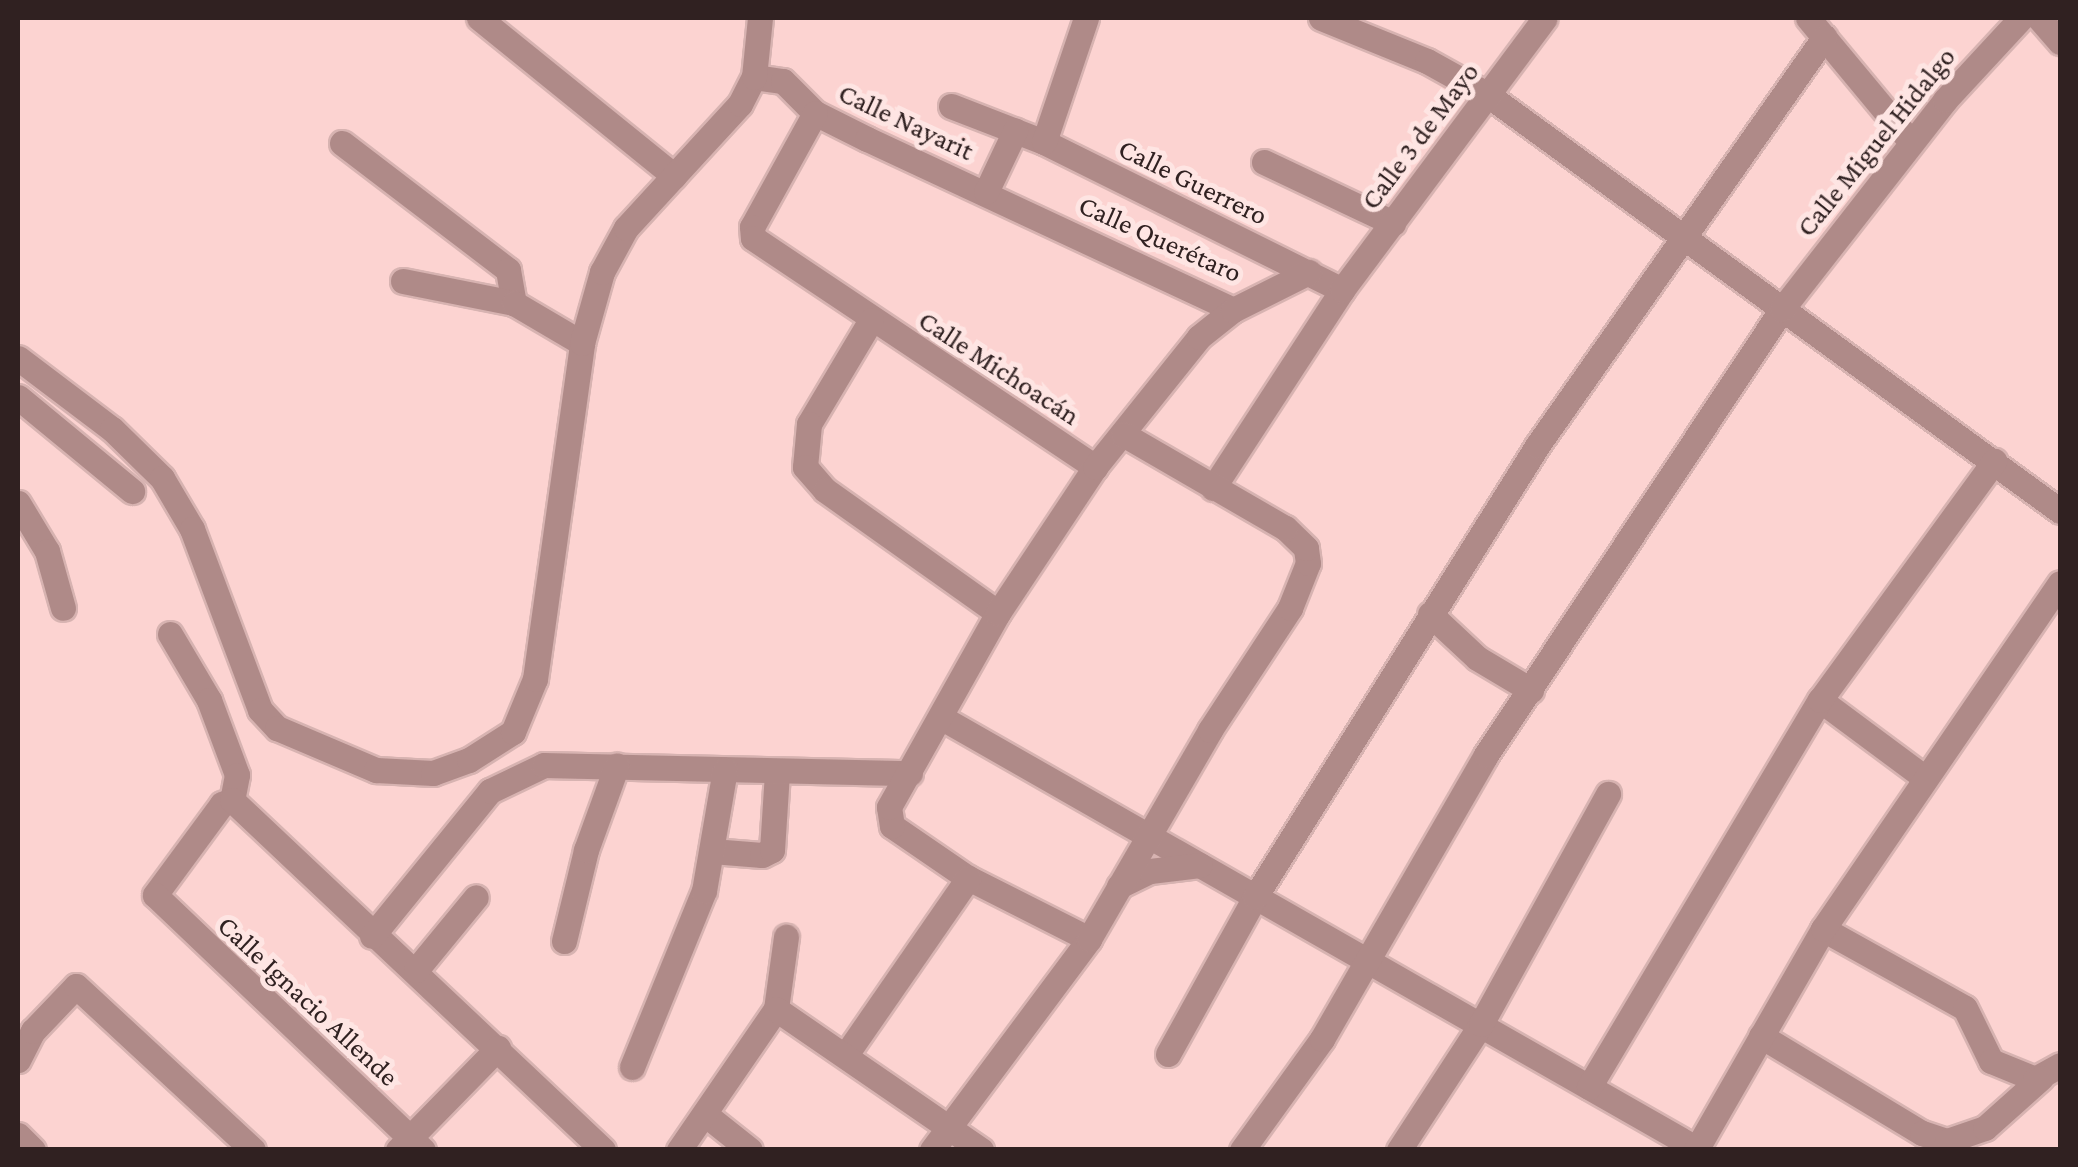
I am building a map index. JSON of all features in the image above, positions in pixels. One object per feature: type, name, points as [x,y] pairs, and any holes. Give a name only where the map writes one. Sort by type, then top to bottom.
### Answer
[{"type":"street","points":[[479,18],[674,176]]},
{"type":"street","points":[[372,936],[477,774],[513,732],[534,679],[582,343],[612,251],[674,176],[765,79],[760,18]]},
{"type":"street","points":[[1044,142],[1086,18]]},
{"type":"street","points":[[1320,18],[1426,61],[1488,96],[1623,190],[1682,240],[2060,510]]},
{"type":"street","name":"Calle 3 de Mayo","points":[[1212,488],[1342,290],[1544,18]]},
{"type":"street","name":"Calle Miguel Hidalgo","points":[[1242,1150],[1368,960],[1530,690],[1782,309],[1911,142],[2022,18]]},
{"type":"street","points":[[2039,18],[2060,42]]},
{"type":"street","points":[[1168,1054],[1255,897],[1430,614],[1682,240],[1816,27],[1911,142]]},
{"type":"street","name":"Calle Nayarit","points":[[765,79],[814,112],[986,192]]},
{"type":"street","name":"Calle Guerrero","points":[[951,106],[1044,142],[1342,290]]},
{"type":"street","name":"Calle Michoacán","points":[[814,112],[751,235],[870,320],[1095,468]]},
{"type":"street","points":[[986,192],[1015,131]]},
{"type":"street","points":[[342,143],[508,270],[514,303]]},
{"type":"street","points":[[1264,162],[1393,223]]},
{"type":"street","name":"Calle Querétaro","points":[[986,192],[1233,310],[1309,272]]},
{"type":"street","points":[[403,280],[514,303],[582,343]]},
{"type":"street","points":[[1089,939],[968,878],[886,819],[998,613],[1095,468],[1199,337],[1233,310]]},
{"type":"street","points":[[870,320],[810,424],[806,467],[825,490],[998,613]]},
{"type":"street","points":[[18,358],[112,429],[162,478],[192,529],[260,710],[276,728],[376,770],[477,774],[544,765],[617,765],[910,773]]},
{"type":"street","points":[[18,398],[132,491]]},
{"type":"street","points":[[932,1150],[1089,939],[1148,834],[1290,608],[1308,563],[1306,548],[1286,528],[1123,434]]},
{"type":"street","points":[[1589,1087],[1820,700],[1994,460]]},
{"type":"street","points":[[18,503],[47,551],[64,608]]},
{"type":"street","points":[[942,718],[1698,1149],[1823,929],[2060,583]]},
{"type":"street","points":[[1430,614],[1466,650],[1530,690]]},
{"type":"street","points":[[170,634],[234,761],[232,800],[372,936],[416,970],[604,1150]]},
{"type":"street","points":[[1820,700],[1926,778]]},
{"type":"street","points":[[564,941],[586,850],[617,765]]},
{"type":"street","points":[[632,1067],[704,892],[725,770]]},
{"type":"street","points":[[712,851],[762,856],[772,850],[777,772]]},
{"type":"street","points":[[1399,1150],[1481,1024],[1608,794]]},
{"type":"street","name":"Calle Ignacio Allende","points":[[232,800],[222,804],[155,895],[410,1145]]},
{"type":"street","points":[[1119,886],[1150,871],[1200,866]]},
{"type":"street","points":[[846,1053],[968,878]]},
{"type":"street","points":[[416,970],[476,897]]},
{"type":"street","points":[[1823,929],[1965,1008],[1990,1061],[2050,1071]]},
{"type":"street","points":[[679,1150],[776,1009],[786,937]]},
{"type":"street","points":[[18,1060],[33,1031],[76,986],[253,1150]]},
{"type":"street","points":[[776,1009],[846,1053],[980,1150]]},
{"type":"street","points":[[1761,1036],[1922,1134],[1947,1141],[1985,1128],[2050,1071]]},
{"type":"street","points":[[410,1145],[498,1048]]},
{"type":"street","points":[[706,1115],[750,1150]]},
{"type":"street","points":[[18,1136],[33,1150]]}]
